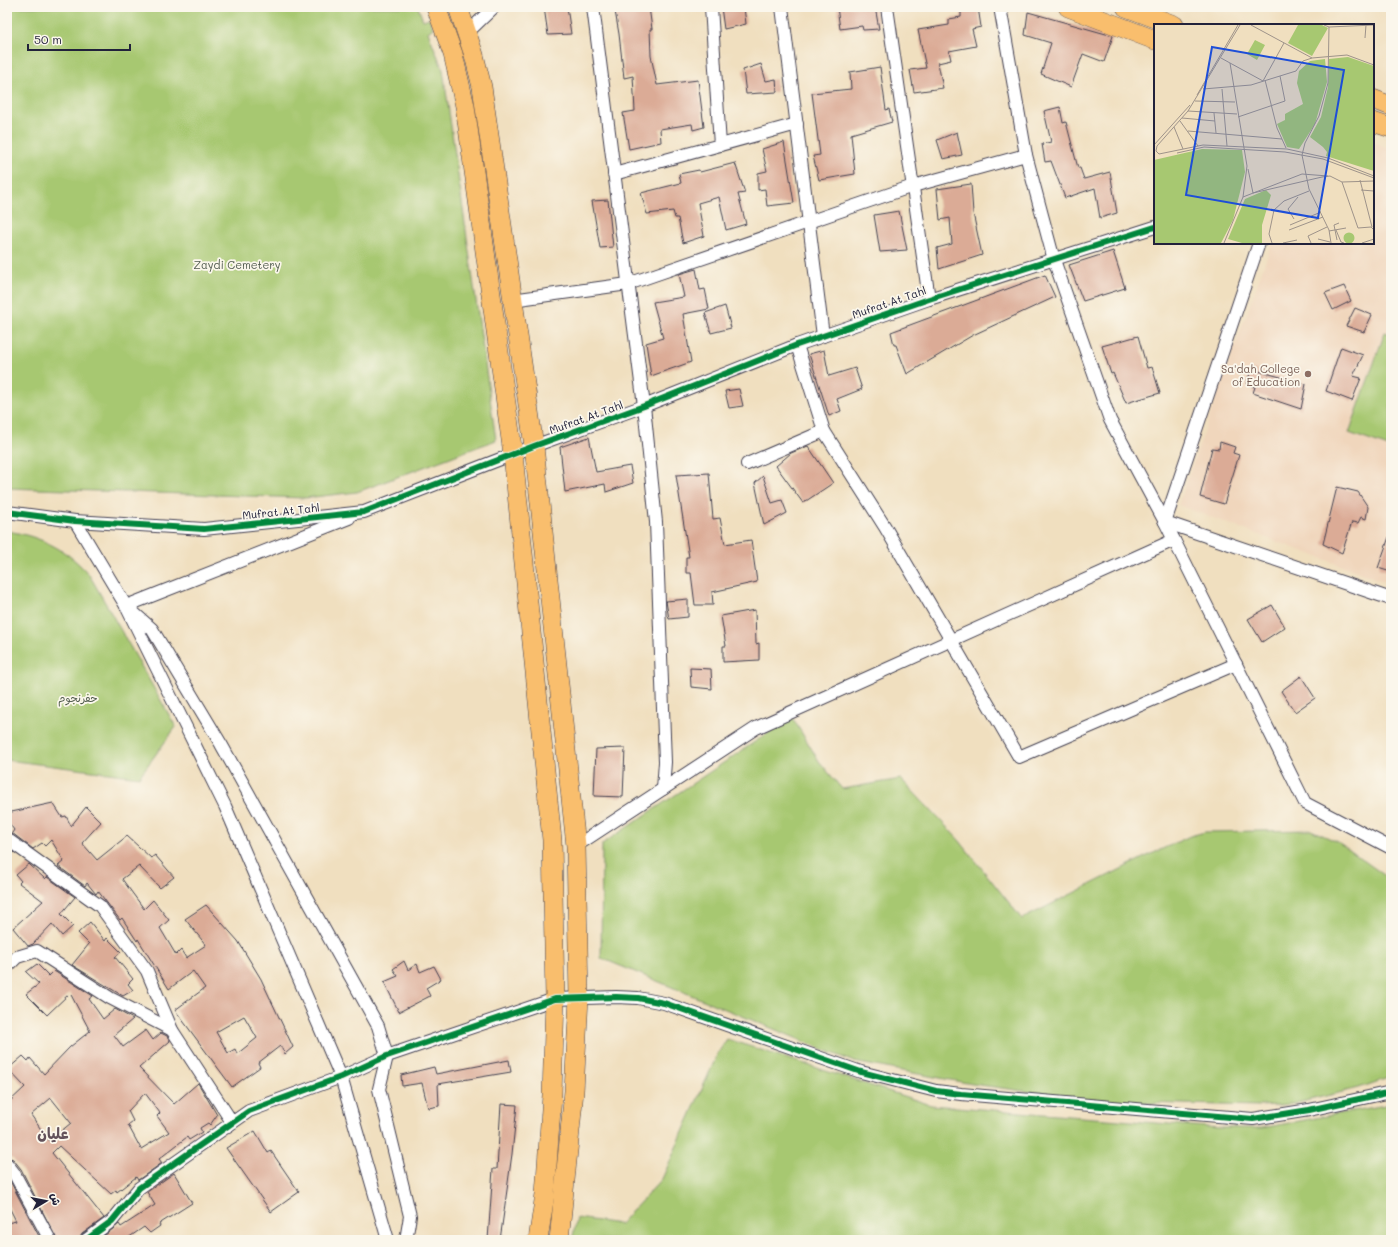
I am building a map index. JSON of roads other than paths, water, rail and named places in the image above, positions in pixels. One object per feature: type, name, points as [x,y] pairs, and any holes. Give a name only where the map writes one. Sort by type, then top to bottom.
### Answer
[{"type":"main road","points":[[436,7],[453,54],[465,106],[513,454],[552,840],[555,999],[552,1095],[545,1194],[538,1240]]},
{"type":"main road","points":[[458,7],[482,87],[534,446],[576,846],[579,998],[574,1091],[560,1240]]},
{"type":"main road","points":[[1068,7],[1154,40]]},
{"type":"main road","points":[[1126,7],[1171,24]]},
{"type":"main road","points":[[1374,99],[1391,106]]},
{"type":"main road","points":[[1374,122],[1391,128]]},
{"type":"street","points":[[467,33],[494,7]]},
{"type":"street","points":[[593,7],[644,406],[656,522],[665,762],[663,789]]},
{"type":"street","points":[[711,7],[720,145]]},
{"type":"street","points":[[782,7],[823,336]]},
{"type":"street","points":[[887,7],[929,299]]},
{"type":"street","points":[[1000,7],[1026,155],[1054,260],[1110,420],[1165,522],[1304,803],[1391,848]]},
{"type":"street","points":[[614,174],[797,124]]},
{"type":"street","points":[[512,300],[628,284],[913,186],[1026,155]]},
{"type":"street","name":"Mufrat At Tahl","points":[[7,512],[75,521],[204,529],[364,512],[534,446],[644,406],[797,345],[929,299],[1154,227]]},
{"type":"street","points":[[1165,522],[1259,244]]},
{"type":"street","points":[[797,345],[824,431],[885,527],[1020,757],[1236,664]]},
{"type":"street","points":[[747,464],[824,431]]},
{"type":"street","points":[[126,606],[364,512]]},
{"type":"street","points":[[75,521],[126,606],[225,806],[341,1077],[388,1240]]},
{"type":"street","points":[[1165,522],[1391,599]]},
{"type":"street","points":[[576,846],[756,728],[1174,540]]},
{"type":"street","points":[[126,606],[152,629],[221,744],[378,1026],[387,1056],[379,1089],[410,1216],[406,1240]]},
{"type":"street","points":[[7,839],[100,906],[147,970],[172,1030],[232,1122]]},
{"type":"street","points":[[7,967],[17,957],[37,951],[110,998],[172,1030]]},
{"type":"street","points":[[86,1240],[112,1221],[139,1188],[249,1111],[341,1077],[387,1056],[555,999],[638,998],[664,1003],[861,1072],[936,1091],[961,1094],[1253,1119],[1309,1110],[1391,1092]]},
{"type":"street","points":[[7,1164],[14,1173],[50,1240]]},
{"type":"place","name":"Sa'dah College of Education","points":[[1308,374]]},
{"type":"district","name":"عليان","points":[[53,1133]]},
{"type":"park label","name":"Zaydi Cemetery","points":[[237,264]]},
{"type":"park label","name":"حفرنجوم","points":[[78,697]]}]
